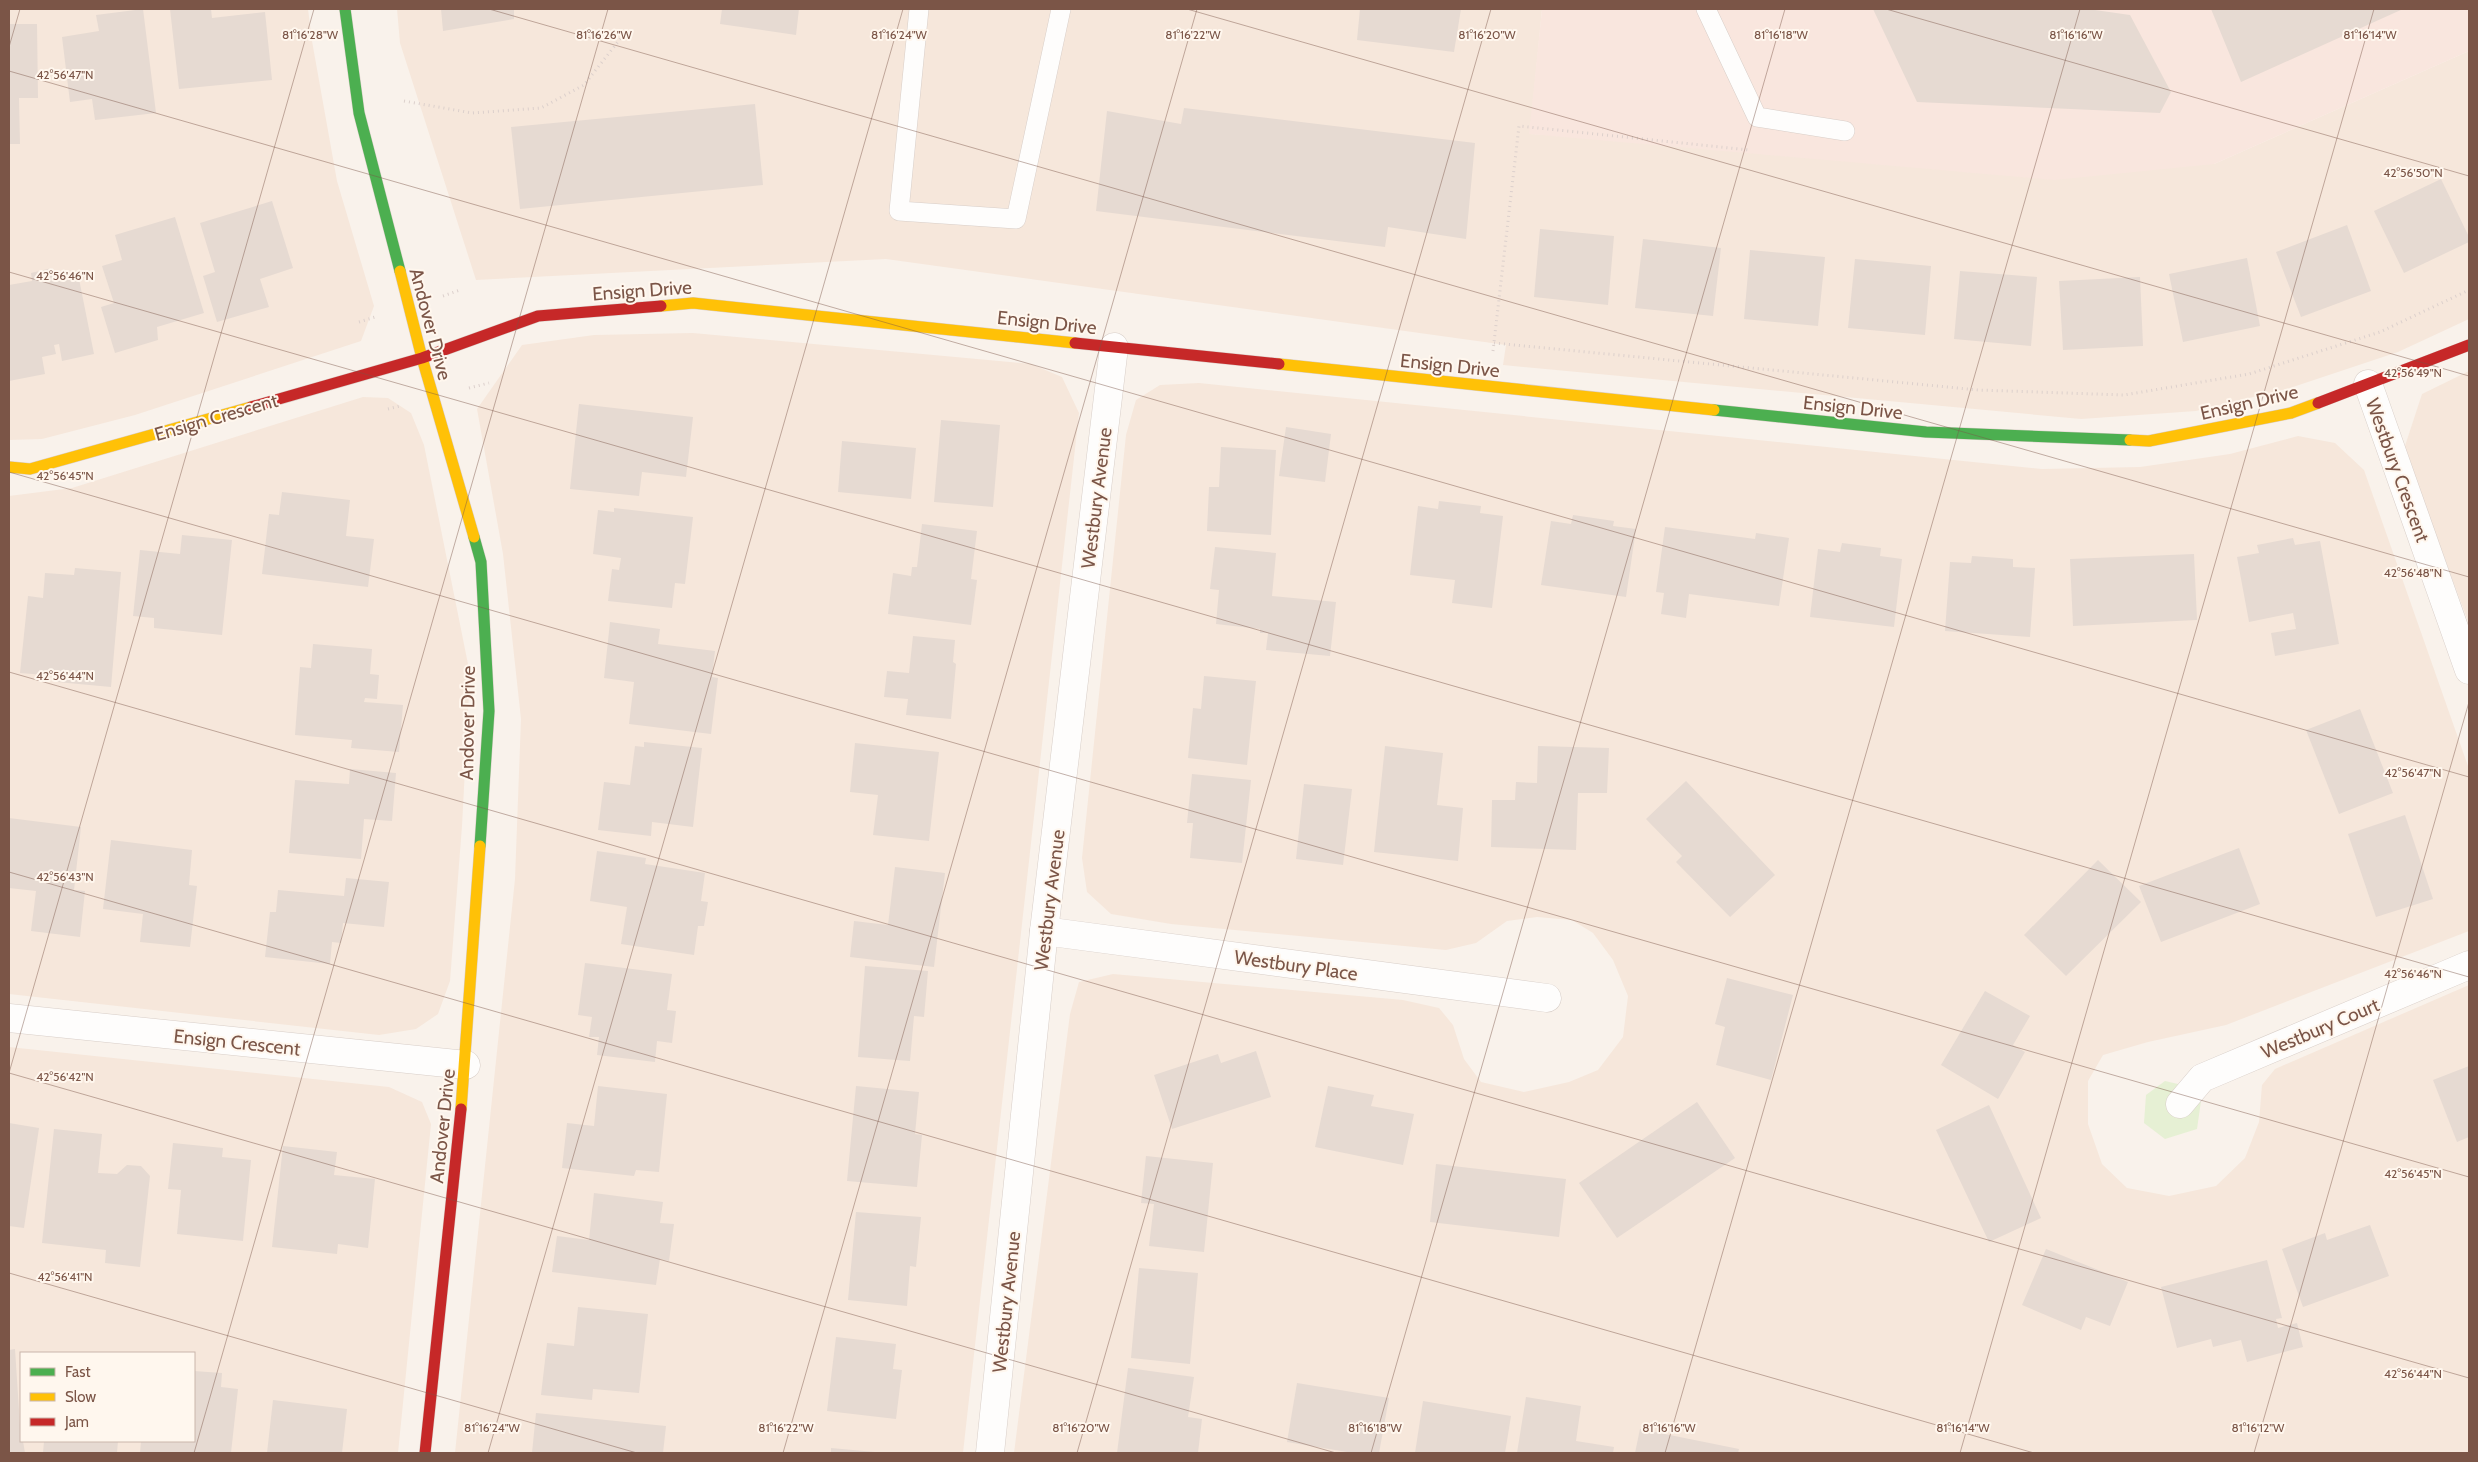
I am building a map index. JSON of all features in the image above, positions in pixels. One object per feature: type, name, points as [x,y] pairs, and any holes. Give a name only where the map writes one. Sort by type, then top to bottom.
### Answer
[{"type":"street","name":"Andover Drive","points":[[345,9],[359,113],[422,358],[481,562],[489,711],[466,1065],[425,1453]]},
{"type":"street","name":"Ensign Drive","points":[[422,358],[538,316],[693,303],[1926,432],[2149,441],[2291,414],[2469,345]]},
{"type":"street","name":"Westbury Avenue","points":[[990,1453],[1044,931],[1114,347]]},
{"type":"street","name":"Ensign Crescent","points":[[9,467],[30,469],[422,358]]},
{"type":"street","name":"Westbury Crescent","points":[[2368,384],[2469,670]]},
{"type":"street","name":"Westbury Place","points":[[1044,931],[1547,998]]},
{"type":"street","name":"Westbury Court","points":[[2180,1104],[2202,1078],[2469,965]]},
{"type":"street","name":"Ensign Crescent","points":[[9,1018],[466,1065]]},
{"type":"lane","points":[[919,9],[899,210],[1016,220],[1061,9]]},
{"type":"lane","points":[[1706,9],[1757,117],[1845,131]]},
{"type":"path","points":[[404,101],[472,113],[541,108],[584,85],[624,34]]},
{"type":"path","points":[[1490,386],[1519,126],[1749,150]]},
{"type":"path","points":[[1494,344],[1978,390],[2124,395],[2249,374],[2380,332],[2469,290]]},
{"type":"shaded area","points":[[9,9],[308,9],[337,181],[374,306],[361,341],[135,415],[42,439],[9,440]]},
{"type":"shaded area","points":[[397,9],[1542,9],[1530,134],[2214,164],[2469,51],[2469,319],[2398,352],[2290,388],[2196,411],[2081,419],[1503,365],[1506,345],[886,259],[476,280],[400,43]]},
{"type":"shaded area","points":[[1542,9],[2469,9],[2469,51],[2214,164],[2054,180],[1529,134]]},
{"type":"shaded area","points":[[693,333],[1031,364],[1062,377],[1079,413],[963,1453],[455,1453],[515,879],[521,719],[503,554],[477,409],[522,345],[594,335]]},
{"type":"shaded area","points":[[2469,371],[2469,624],[2404,449],[2422,394]]},
{"type":"shaded area","points":[[1199,383],[2042,469],[2140,467],[2230,454],[2298,436],[2335,443],[2364,470],[2469,769],[2469,931],[2226,1025],[2148,1042],[2103,1055],[2088,1081],[2088,1124],[2102,1164],[2127,1188],[2169,1196],[2216,1186],[2245,1158],[2259,1122],[2262,1085],[2275,1069],[2469,985],[2469,1453],[1014,1453],[1070,1014],[1079,982],[1113,974],[1403,1000],[1439,1008],[1453,1025],[1464,1059],[1481,1082],[1524,1092],[1569,1082],[1598,1070],[1623,1037],[1628,996],[1613,960],[1593,933],[1572,920],[1537,917],[1507,921],[1476,943],[1446,950],[1171,924],[1111,914],[1087,892],[1082,858],[1126,435],[1136,400],[1160,385]]},
{"type":"shaded area","points":[[363,397],[388,398],[411,413],[424,445],[470,674],[462,826],[450,981],[438,1014],[416,1029],[379,1035],[9,994],[9,496],[72,488]]},
{"type":"shaded area","points":[[9,1047],[389,1087],[422,1102],[431,1124],[398,1453],[9,1453]]},
{"type":"green space","points":[[2165,1081],[2191,1087],[2201,1101],[2197,1129],[2165,1139],[2144,1123],[2146,1095]]},
{"type":"building","points":[[143,9],[156,113],[95,120],[92,99],[70,102],[62,37],[99,31],[96,15]]},
{"type":"building","points":[[170,9],[211,9],[212,18],[265,12],[272,80],[179,89]]},
{"type":"building","points":[[441,9],[514,9],[514,19],[443,31]]},
{"type":"building","points":[[722,9],[799,9],[796,35],[720,24]]},
{"type":"building","points":[[1360,9],[1461,9],[1454,52],[1357,40]]},
{"type":"building","points":[[1873,9],[2088,9],[2130,15],[2171,92],[2160,113],[1917,102]]},
{"type":"building","points":[[2211,9],[2403,9],[2241,82]]},
{"type":"building","points":[[9,24],[37,24],[38,98],[19,98],[20,144],[9,144]]},
{"type":"building","points":[[755,104],[763,185],[520,209],[511,127]]},
{"type":"building","points":[[1184,108],[1475,143],[1466,239],[1388,227],[1385,247],[1096,211],[1107,111],[1181,124]]},
{"type":"building","points":[[2441,179],[2469,237],[2469,242],[2404,273],[2374,211]]},
{"type":"building","points":[[272,201],[293,268],[260,279],[269,307],[217,322],[203,276],[215,272],[200,223]]},
{"type":"building","points":[[175,217],[204,313],[157,327],[158,340],[115,353],[101,307],[114,303],[102,266],[122,260],[115,235]]},
{"type":"building","points":[[2347,225],[2371,291],[2301,317],[2276,252]]},
{"type":"building","points":[[1540,229],[1614,236],[1608,305],[1534,297]]},
{"type":"building","points":[[1643,239],[1721,248],[1713,316],[1635,308]]},
{"type":"building","points":[[1750,250],[1825,257],[1818,326],[1744,319]]},
{"type":"building","points":[[2247,258],[2260,326],[2183,342],[2169,274]]},
{"type":"building","points":[[1855,259],[1931,266],[1925,335],[1848,328]]},
{"type":"building","points":[[52,268],[55,279],[78,274],[94,354],[62,361],[59,344],[54,345],[56,354],[42,357],[45,374],[9,381],[9,285],[32,281],[31,273]]},
{"type":"building","points":[[1960,271],[2037,277],[2031,346],[1954,339]]},
{"type":"building","points":[[2140,277],[2143,346],[2063,350],[2059,281]]},
{"type":"building","points":[[579,404],[693,417],[686,477],[642,472],[639,496],[570,489]]},
{"type":"building","points":[[941,420],[1000,425],[993,507],[934,502]]},
{"type":"building","points":[[1286,427],[1331,434],[1325,482],[1279,476]]},
{"type":"building","points":[[842,441],[916,448],[911,499],[838,492]]},
{"type":"building","points":[[1221,447],[1276,450],[1271,535],[1207,531],[1209,487],[1219,487]]},
{"type":"building","points":[[282,492],[350,500],[346,536],[374,539],[368,587],[262,574],[269,514],[279,515]]},
{"type":"building","points":[[1439,501],[1481,506],[1480,513],[1503,516],[1492,608],[1452,603],[1455,580],[1410,575],[1418,506],[1438,509]]},
{"type":"building","points":[[614,508],[693,517],[685,584],[675,583],[672,608],[608,601],[612,569],[619,570],[621,558],[593,554],[598,510],[614,512]]},
{"type":"building","points":[[1573,515],[1614,521],[1613,526],[1636,529],[1626,597],[1541,585],[1551,521],[1571,524]]},
{"type":"building","points":[[922,524],[977,531],[971,579],[977,580],[971,625],[888,614],[893,573],[911,576],[912,567],[917,567]]},
{"type":"building","points":[[1665,527],[1755,539],[1756,533],[1789,538],[1779,606],[1689,594],[1686,618],[1661,614],[1664,593],[1656,592]]},
{"type":"building","points":[[182,535],[232,540],[222,635],[154,628],[154,618],[133,616],[140,550],[180,554]]},
{"type":"building","points":[[2293,538],[2295,545],[2320,541],[2339,644],[2275,656],[2271,633],[2296,629],[2293,613],[2249,622],[2237,557],[2259,553],[2257,545]]},
{"type":"building","points":[[1842,543],[1881,548],[1880,556],[1902,559],[1894,627],[1810,617],[1818,549],[1840,552]]},
{"type":"building","points":[[1215,547],[1276,553],[1272,596],[1336,602],[1330,656],[1266,650],[1268,633],[1260,633],[1260,629],[1216,624],[1219,590],[1210,589]]},
{"type":"building","points":[[2194,554],[2197,620],[2073,626],[2070,559]]},
{"type":"building","points":[[1972,556],[2013,559],[2013,567],[2035,568],[2030,637],[1945,631],[1950,562],[1971,563]]},
{"type":"building","points":[[75,568],[121,572],[111,687],[57,682],[58,676],[20,673],[28,596],[43,598],[45,573],[74,575]]},
{"type":"building","points":[[610,622],[660,629],[658,644],[715,651],[712,677],[718,678],[711,734],[629,724],[634,682],[604,678]]},
{"type":"building","points":[[913,636],[955,640],[953,662],[956,664],[951,719],[906,715],[908,699],[884,697],[887,671],[909,673]]},
{"type":"building","points":[[313,644],[372,649],[370,674],[379,675],[377,699],[365,698],[364,702],[403,705],[399,752],[351,748],[352,740],[295,735],[300,667],[311,668]]},
{"type":"building","points":[[1204,676],[1256,681],[1247,765],[1188,758],[1193,708],[1201,709]]},
{"type":"building","points":[[2360,709],[2393,793],[2339,814],[2306,730]]},
{"type":"building","points":[[644,742],[702,748],[693,827],[652,822],[651,836],[598,830],[604,782],[630,785],[635,746],[644,747]]},
{"type":"building","points":[[855,743],[939,752],[929,841],[873,835],[878,795],[850,792]]},
{"type":"building","points":[[1385,746],[1443,753],[1437,805],[1463,808],[1458,861],[1374,852]]},
{"type":"building","points":[[1538,746],[1609,748],[1607,793],[1578,793],[1576,850],[1491,847],[1492,800],[1515,800],[1516,782],[1537,783]]},
{"type":"building","points":[[350,769],[396,773],[392,821],[364,819],[361,859],[289,853],[295,780],[349,784]]},
{"type":"building","points":[[1192,774],[1251,780],[1242,863],[1190,858],[1193,823],[1187,823]]},
{"type":"building","points":[[1686,781],[1775,875],[1730,917],[1676,862],[1682,856],[1646,819]]},
{"type":"building","points":[[1304,784],[1352,789],[1343,865],[1296,859]]},
{"type":"building","points":[[2405,815],[2433,899],[2376,917],[2348,834]]},
{"type":"building","points":[[9,818],[81,827],[74,890],[85,891],[80,937],[31,931],[36,891],[9,888]]},
{"type":"building","points":[[111,840],[192,850],[189,885],[197,886],[190,947],[140,942],[143,914],[103,909]]},
{"type":"building","points":[[2239,848],[2260,904],[2161,942],[2139,886]]},
{"type":"building","points":[[597,851],[646,858],[645,864],[705,873],[701,901],[708,902],[704,926],[698,926],[694,955],[621,944],[627,907],[590,901]]},
{"type":"building","points":[[2098,860],[2141,902],[2066,976],[2024,935]]},
{"type":"building","points":[[895,867],[945,873],[934,967],[850,957],[854,921],[888,925]]},
{"type":"building","points":[[346,878],[389,882],[384,927],[343,923],[341,943],[332,942],[330,964],[265,957],[270,912],[276,912],[278,890],[344,896]]},
{"type":"building","points":[[585,963],[672,974],[667,1010],[676,1011],[672,1043],[657,1041],[655,1062],[597,1055],[599,1037],[589,1037],[592,1017],[578,1015]]},
{"type":"building","points":[[865,966],[928,971],[924,1017],[914,1016],[910,1061],[858,1057]]},
{"type":"building","points":[[1727,978],[1793,995],[1771,1080],[1716,1065],[1725,1027],[1715,1024]]},
{"type":"building","points":[[1985,991],[2030,1016],[2013,1045],[2025,1052],[1998,1099],[1941,1065]]},
{"type":"building","points":[[1256,1051],[1271,1097],[1172,1129],[1154,1075],[1218,1054],[1221,1063]]},
{"type":"building","points":[[2469,1066],[2469,1137],[2457,1142],[2433,1080]]},
{"type":"building","points":[[598,1086],[667,1094],[659,1172],[636,1170],[634,1176],[562,1168],[567,1123],[594,1126]]},
{"type":"building","points":[[856,1086],[919,1092],[915,1134],[922,1135],[917,1187],[847,1181]]},
{"type":"building","points":[[1328,1086],[1374,1095],[1371,1106],[1414,1114],[1403,1165],[1315,1147]]},
{"type":"building","points":[[1697,1102],[1735,1158],[1617,1238],[1579,1183]]},
{"type":"building","points":[[1989,1105],[2041,1218],[1989,1242],[1936,1130]]},
{"type":"building","points":[[9,1123],[39,1128],[24,1228],[9,1226]]},
{"type":"building","points":[[54,1129],[102,1134],[98,1173],[117,1174],[127,1165],[141,1166],[150,1176],[140,1267],[105,1263],[106,1250],[42,1243]]},
{"type":"building","points":[[173,1143],[223,1148],[222,1157],[251,1160],[243,1241],[177,1234],[181,1190],[168,1189]]},
{"type":"building","points":[[283,1146],[337,1152],[334,1175],[375,1179],[368,1248],[338,1244],[337,1254],[272,1247]]},
{"type":"building","points":[[1146,1156],[1213,1163],[1204,1252],[1149,1246],[1154,1204],[1141,1203]]},
{"type":"building","points":[[1436,1164],[1566,1179],[1559,1237],[1430,1222]]},
{"type":"building","points":[[594,1193],[663,1202],[660,1223],[674,1224],[669,1261],[660,1259],[656,1285],[552,1272],[557,1236],[589,1240]]},
{"type":"building","points":[[856,1212],[921,1217],[916,1267],[910,1266],[907,1306],[848,1300]]},
{"type":"building","points":[[2370,1225],[2389,1276],[2303,1307],[2282,1249],[2325,1233],[2327,1240]]},
{"type":"building","points":[[2046,1249],[2128,1282],[2110,1326],[2086,1317],[2081,1330],[2022,1305]]},
{"type":"building","points":[[2267,1260],[2282,1318],[2276,1319],[2278,1328],[2297,1323],[2303,1347],[2247,1362],[2241,1340],[2213,1347],[2211,1339],[2177,1348],[2161,1287]]},
{"type":"building","points":[[1139,1268],[1198,1273],[1190,1364],[1131,1358]]},
{"type":"building","points":[[578,1307],[648,1314],[639,1393],[593,1389],[592,1400],[541,1395],[547,1343],[574,1346]]},
{"type":"building","points":[[836,1337],[896,1344],[893,1369],[902,1370],[896,1419],[827,1411]]},
{"type":"building","points":[[15,1349],[20,1442],[23,1442],[25,1453],[9,1453],[9,1350]]},
{"type":"building","points":[[1128,1368],[1194,1377],[1188,1417],[1202,1419],[1198,1453],[1117,1453]]},
{"type":"building","points":[[195,1371],[222,1373],[221,1387],[238,1389],[231,1453],[140,1453],[141,1442],[195,1442]]},
{"type":"building","points":[[1297,1383],[1389,1398],[1379,1453],[1353,1453],[1287,1442]]},
{"type":"building","points":[[1526,1397],[1581,1406],[1576,1441],[1614,1447],[1613,1453],[1517,1453]]},
{"type":"building","points":[[273,1400],[347,1409],[342,1453],[267,1453]]},
{"type":"building","points":[[1423,1401],[1511,1416],[1505,1453],[1415,1453]]},
{"type":"building","points":[[536,1413],[666,1426],[663,1453],[532,1453]]},
{"type":"building","points":[[1640,1429],[1739,1449],[1738,1453],[1635,1453]]},
{"type":"building","points":[[44,1442],[118,1442],[117,1453],[43,1453]]},
{"type":"building","points":[[831,1448],[875,1452],[875,1453],[831,1453]]},
{"type":"traffic: fast","points":[[345,9],[359,113],[400,271]]},
{"type":"traffic: fast","points":[[1714,410],[1926,432],[2130,440]]},
{"type":"traffic: fast","points":[[474,537],[481,562],[489,711],[480,846]]},
{"type":"traffic: slow","points":[[400,271],[422,358],[474,537]]},
{"type":"traffic: slow","points":[[661,306],[693,303],[1075,343]]},
{"type":"traffic: slow","points":[[1279,364],[1714,410]]},
{"type":"traffic: slow","points":[[2130,440],[2149,441],[2291,413],[2318,403]]},
{"type":"traffic: slow","points":[[9,467],[30,469],[251,407]]},
{"type":"traffic: slow","points":[[461,1109],[480,846]]},
{"type":"traffic: jam","points":[[251,407],[422,358],[538,316],[661,306]]},
{"type":"traffic: jam","points":[[1075,343],[1279,364]]},
{"type":"traffic: jam","points":[[2318,403],[2469,345]]},
{"type":"traffic: jam","points":[[425,1453],[461,1109]]}]
